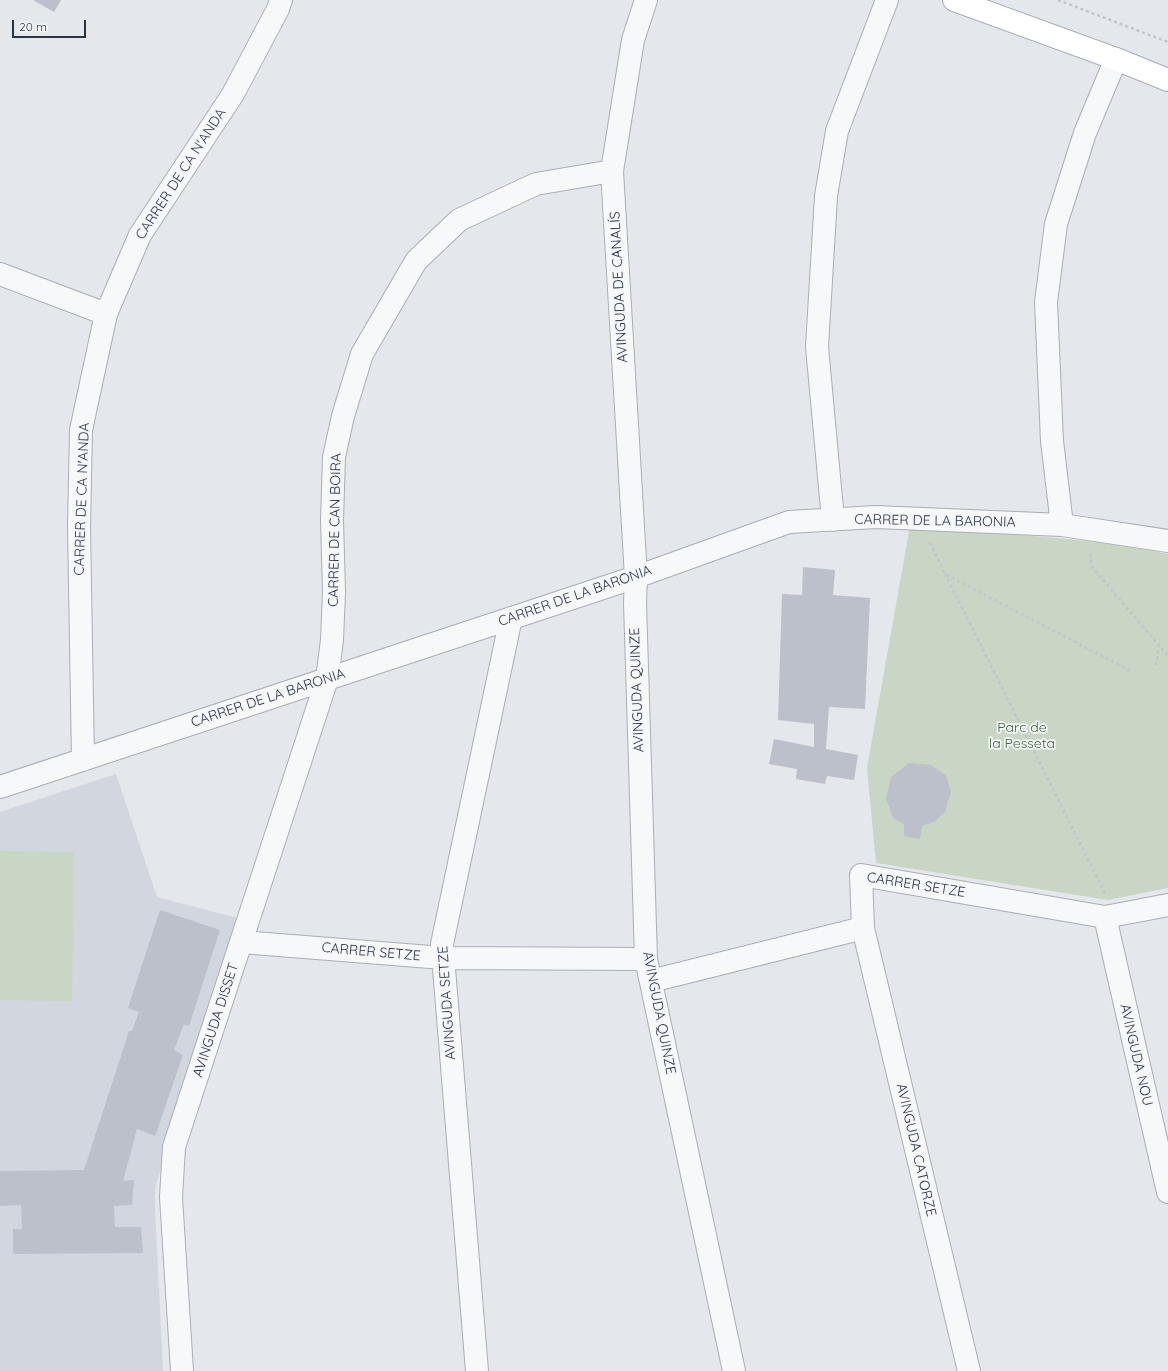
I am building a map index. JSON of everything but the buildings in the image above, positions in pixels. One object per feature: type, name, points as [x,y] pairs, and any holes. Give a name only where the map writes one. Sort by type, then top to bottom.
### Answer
[{"type":"main road","points":[[954,0],[1116,59],[1168,80]]},
{"type":"street","name":"CARRER DE CA N'ANDA","points":[[83,760],[79,527],[81,430],[106,314],[140,235],[233,94],[278,9],[281,0]]},
{"type":"street","name":"AVINGUDA DE CANALÍS","points":[[636,577],[612,171],[633,40],[646,0]]},
{"type":"street","points":[[833,520],[817,347],[826,196],[837,131],[887,0]]},
{"type":"street","points":[[1062,525],[1052,441],[1046,302],[1056,224],[1085,133],[1116,59]]},
{"type":"street","name":"CARRER DE CAN BOIRA","points":[[327,679],[332,640],[334,592],[332,520],[334,457],[343,416],[362,354],[416,261],[459,220],[536,184],[612,171]]},
{"type":"street","points":[[0,274],[106,314]]},
{"type":"street","name":"CARRER DE LA BARONIA","points":[[0,788],[636,577],[789,522],[876,517],[1062,525],[1168,541]]},
{"type":"street","name":"AVINGUDA QUINZE","points":[[636,577],[635,611],[646,959],[734,1371]]},
{"type":"street","name":"AVINGUDA SETZE","points":[[477,1371],[442,944],[511,618]]},
{"type":"street","name":"AVINGUDA DISSET","points":[[182,1371],[171,1198],[174,1147],[327,679]]},
{"type":"street","name":"CARRER SETZE","points":[[863,928],[861,876],[1106,908],[1168,905]]},
{"type":"street","name":"AVINGUDA NOU","points":[[1106,908],[1168,1192]]},
{"type":"street","points":[[651,981],[863,928]]},
{"type":"street","name":"AVINGUDA CATORZE","points":[[863,928],[969,1371]]},
{"type":"street","name":"CARRER SETZE","points":[[241,942],[443,958],[646,959]]},
{"type":"path","points":[[1058,0],[1168,42]]},
{"type":"path","points":[[928,540],[1106,908]]},
{"type":"path","points":[[1090,548],[1092,567],[1168,656]]},
{"type":"path","points":[[945,574],[1131,671]]},
{"type":"path","points":[[1156,665],[1159,646]]},
{"type":"shaded area","points":[[116,774],[157,897],[237,918],[155,1188],[163,1371],[0,1371],[0,812]]},
{"type":"green space","name":"Parc de la Pesseta","points":[[910,526],[1116,542],[1168,554],[1168,888],[1108,900],[876,863],[867,768]]},
{"type":"green space","points":[[0,851],[74,852],[72,1001],[0,1000]]}]
